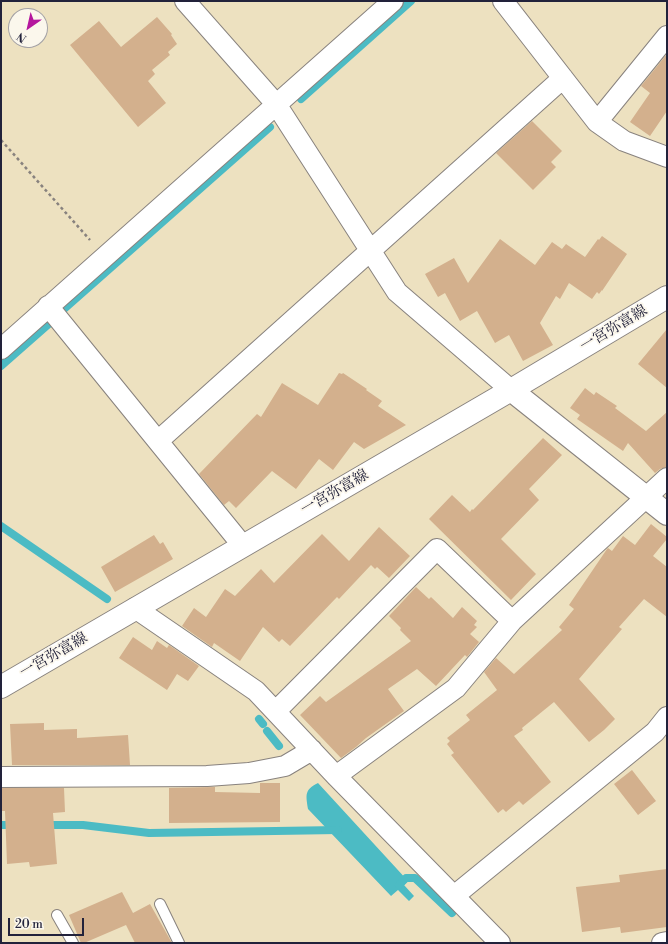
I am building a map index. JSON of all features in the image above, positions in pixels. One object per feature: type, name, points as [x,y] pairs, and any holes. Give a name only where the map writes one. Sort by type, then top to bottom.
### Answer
[{"type":"main road","name":"一宮弥富線","points":[[1,687],[511,390],[667,297]]},
{"type":"main road","points":[[511,390],[667,514]]},
{"type":"street","points":[[186,1],[276,104],[397,292],[511,390]]},
{"type":"street","points":[[1,349],[393,1]]},
{"type":"street","points":[[504,1],[598,122],[624,142],[667,157]]},
{"type":"street","points":[[598,122],[667,36]]},
{"type":"street","points":[[158,441],[563,78]]},
{"type":"street","points":[[48,306],[243,546]]},
{"type":"street","points":[[336,776],[456,688],[512,621],[667,478]]},
{"type":"street","points":[[276,712],[437,549],[512,621]]},
{"type":"street","points":[[135,608],[256,691],[336,776],[500,943]]},
{"type":"street","points":[[454,896],[663,730]]},
{"type":"street","points":[[1,777],[207,776],[249,773],[285,766],[312,750]]},
{"type":"street","points":[[662,943],[667,942]]},
{"type":"lane","points":[[160,904],[179,943]]},
{"type":"lane","points":[[57,916],[73,943]]},
{"type":"path","points":[[1,140],[105,257]]},
{"type":"water","points":[[318,783],[408,881],[404,885],[414,896],[409,901],[398,890],[391,896],[308,809],[307,793],[310,788]]},
{"type":"building","points":[[157,17],[172,34],[171,35],[177,44],[168,52],[170,55],[152,70],[155,74],[148,81],[166,103],[138,127],[70,45],[99,21],[121,47]]},
{"type":"building","points":[[667,54],[667,111],[650,136],[630,122],[650,93],[641,86]]},
{"type":"building","points":[[532,121],[562,151],[551,162],[556,167],[533,190],[496,153]]},
{"type":"building","points":[[602,236],[627,254],[602,291],[599,294],[597,292],[592,299],[569,283],[560,299],[556,296],[540,323],[553,345],[523,361],[509,335],[495,343],[477,311],[460,321],[445,293],[438,297],[425,274],[454,258],[468,283],[500,239],[535,265],[552,242],[562,249],[566,244],[585,257],[598,239],[599,240]]},
{"type":"building","points":[[667,329],[667,388],[638,364]]},
{"type":"building","points":[[339,373],[343,373],[367,389],[366,390],[382,401],[378,406],[406,425],[364,449],[354,442],[333,470],[319,459],[296,489],[272,471],[236,508],[229,501],[224,505],[199,474],[257,414],[261,417],[282,383],[318,405]]},
{"type":"building","points":[[585,388],[594,395],[596,392],[617,406],[615,408],[646,431],[667,412],[667,467],[660,469],[655,473],[628,443],[623,451],[577,419],[580,415],[570,408]]},
{"type":"building","points":[[543,438],[562,455],[529,489],[539,500],[501,539],[536,574],[511,600],[429,519],[452,495],[470,512],[472,509],[473,510]]},
{"type":"building","points":[[651,524],[667,537],[653,556],[667,567],[667,617],[644,599],[619,627],[622,629],[579,679],[615,719],[589,742],[554,702],[522,728],[523,730],[514,736],[551,782],[523,805],[519,801],[506,812],[503,809],[498,813],[451,755],[454,753],[447,744],[450,741],[447,738],[470,720],[466,715],[497,690],[484,672],[496,658],[514,674],[562,630],[559,627],[574,609],[569,605],[607,549],[608,548],[612,551],[623,536],[635,545]]},
{"type":"building","points":[[379,527],[410,556],[389,578],[377,567],[375,569],[371,565],[339,599],[337,597],[290,646],[282,639],[279,642],[263,627],[240,661],[214,643],[212,647],[182,626],[194,608],[206,617],[225,589],[235,596],[261,569],[274,583],[322,534],[349,561]]},
{"type":"building","points":[[154,535],[160,544],[163,542],[173,559],[115,592],[101,567]]},
{"type":"building","points":[[416,587],[429,599],[431,597],[453,618],[462,607],[477,621],[474,625],[477,627],[470,634],[479,642],[467,657],[465,655],[436,686],[417,669],[388,689],[404,711],[341,758],[300,715],[320,696],[326,702],[411,641],[389,616]]},
{"type":"building","points":[[133,637],[152,650],[157,641],[167,648],[169,645],[199,666],[188,681],[177,674],[167,690],[119,658]]},
{"type":"building","points":[[44,723],[44,730],[77,729],[77,738],[128,735],[130,765],[12,765],[10,724]]},
{"type":"building","points":[[632,770],[656,801],[638,815],[614,784]]},
{"type":"building","points":[[260,783],[280,783],[280,822],[169,823],[169,788],[215,787],[215,792],[260,793]]},
{"type":"building","points":[[1,788],[64,788],[65,812],[53,813],[57,864],[30,867],[29,862],[7,864],[5,811],[1,811]]},
{"type":"building","points":[[667,869],[667,927],[621,933],[620,927],[582,932],[576,887],[620,882],[619,875]]},
{"type":"building","points":[[122,892],[133,913],[150,904],[172,943],[135,943],[126,925],[81,943],[69,915]]},
{"type":"waterway","points":[[301,99],[411,1]]},
{"type":"waterway","points":[[64,309],[270,127]]},
{"type":"waterway","points":[[1,366],[51,322]]},
{"type":"waterway","points":[[1,526],[107,599]]},
{"type":"waterway","points":[[259,719],[263,724]]},
{"type":"waterway","points":[[267,731],[279,746]]},
{"type":"waterway","points":[[1,825],[16,825]]},
{"type":"waterway","points":[[44,825],[83,825],[149,833],[338,830]]},
{"type":"waterway","points":[[399,885],[406,878],[415,878],[452,913]]}]
